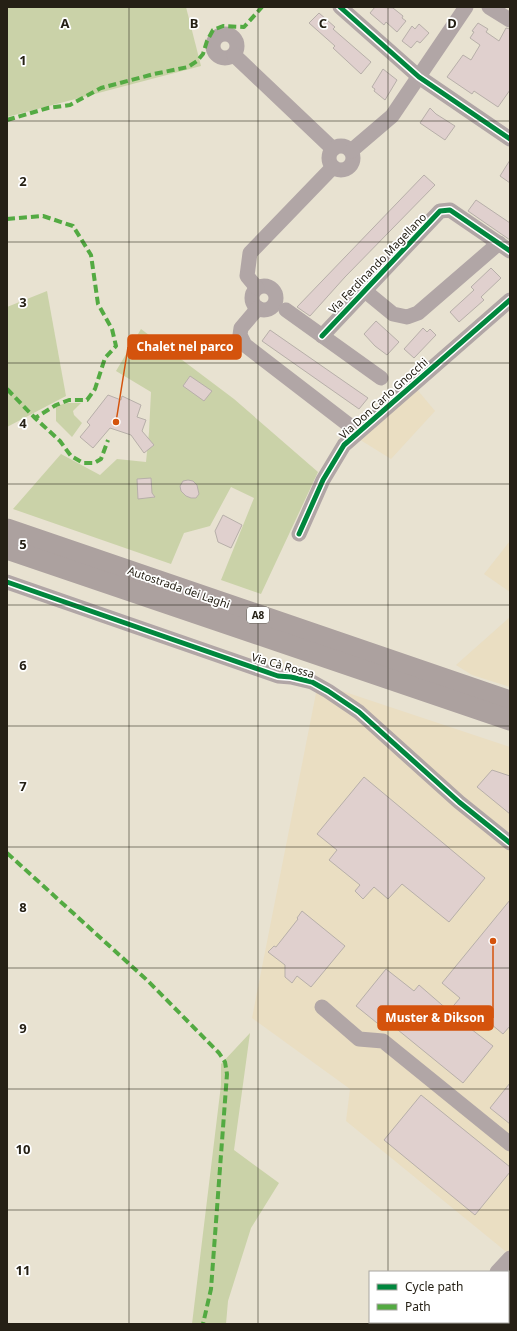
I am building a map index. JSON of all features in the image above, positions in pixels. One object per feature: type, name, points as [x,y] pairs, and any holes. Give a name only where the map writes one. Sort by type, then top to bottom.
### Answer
[{"type":"highway","name":"Autostrada dei Laghi","points":[[7,528],[510,701]]},
{"type":"highway","name":"Autostrada dei Laghi","points":[[7,549],[510,720]]},
{"type":"street","points":[[340,7],[420,77],[510,139]]},
{"type":"street","points":[[351,151],[392,116],[420,77],[466,7]]},
{"type":"street","points":[[489,7],[510,20]]},
{"type":"street","points":[[234,55],[333,149]]},
{"type":"street","points":[[341,146],[348,148],[351,151],[353,155],[353,163],[348,169],[340,171],[330,164],[329,156],[333,149],[341,146]]},
{"type":"street","points":[[257,288],[247,276],[250,253],[333,167]]},
{"type":"street","name":"Via Ferdinando Magellano","points":[[322,336],[440,211],[450,210],[504,247],[418,313],[407,317],[393,314],[365,291]]},
{"type":"street","points":[[265,285],[269,286],[277,295],[276,303],[270,309],[266,310],[258,308],[253,302],[253,294],[257,288],[265,285]]},
{"type":"street","name":"Via Don Carlo Gnocchi","points":[[299,534],[322,480],[344,444],[510,300]]},
{"type":"street","points":[[258,308],[241,328],[240,335],[245,345],[358,432]]},
{"type":"street","points":[[286,310],[380,378]]},
{"type":"street","name":"Via Cà Rossa","points":[[7,582],[278,676],[291,677],[312,682],[359,712],[459,802],[510,843]]},
{"type":"street","points":[[322,1007],[359,1039],[383,1041],[510,1144]]},
{"type":"street","points":[[498,1271],[509,1260]]},
{"type":"shaded area","points":[[415,387],[435,411],[391,459],[354,436]]},
{"type":"shaded area","points":[[510,541],[510,592],[484,574]]},
{"type":"shaded area","points":[[510,617],[510,687],[472,675],[456,665]]},
{"type":"shaded area","points":[[318,683],[510,747],[510,1255],[346,1121],[350,1089],[252,1018]]},
{"type":"shaded area","points":[[510,1272],[510,1324],[460,1324],[509,1323]]},
{"type":"green space","points":[[7,7],[186,7],[201,66],[7,117]]},
{"type":"green space","points":[[47,291],[66,396],[7,427],[7,307]]},
{"type":"green space","points":[[141,329],[234,399],[318,472],[261,594],[221,580],[254,498],[231,487],[210,526],[184,533],[171,564],[13,509],[61,454],[100,475],[117,459],[146,462],[151,392],[116,371]]},
{"type":"green space","points":[[67,403],[81,403],[73,411],[74,415],[82,423],[72,437],[56,421],[56,406]]},
{"type":"green space","points":[[250,1033],[234,1150],[279,1183],[251,1228],[228,1301],[226,1324],[192,1324],[221,1085],[221,1064]]},
{"type":"building","points":[[375,7],[393,8],[403,16],[402,18],[406,21],[397,32],[386,22],[384,25],[370,13]]},
{"type":"building","points":[[319,13],[335,27],[333,29],[371,62],[361,74],[333,48],[335,46],[309,23]]},
{"type":"building","points":[[478,23],[488,29],[486,32],[499,41],[506,28],[510,29],[510,90],[498,107],[474,91],[472,94],[447,77],[463,55],[471,60],[480,45],[470,38],[474,32],[472,31]]},
{"type":"building","points":[[419,24],[429,33],[420,43],[417,41],[411,48],[402,41],[412,26],[415,29]]},
{"type":"building","points":[[383,69],[397,80],[385,100],[374,91],[375,89],[372,87]]},
{"type":"building","points":[[430,108],[436,114],[455,126],[445,140],[420,123]]},
{"type":"building","points":[[510,160],[510,183],[500,176]]},
{"type":"building","points":[[424,175],[435,185],[345,277],[310,316],[297,307]]},
{"type":"building","points":[[476,200],[510,223],[510,240],[468,211]]},
{"type":"building","points":[[491,268],[501,278],[481,297],[484,300],[459,322],[450,312],[474,290],[471,287]]},
{"type":"building","points":[[376,321],[399,342],[387,355],[375,346],[364,334]]},
{"type":"building","points":[[423,328],[427,332],[430,329],[436,335],[414,358],[404,349]]},
{"type":"building","points":[[270,330],[368,398],[359,409],[262,341]]},
{"type":"building","points":[[190,376],[212,391],[204,401],[183,386]]},
{"type":"building","points":[[108,395],[121,400],[122,396],[141,405],[137,417],[146,420],[142,431],[154,445],[144,453],[131,435],[110,428],[93,448],[80,437],[90,425],[87,422]]},
{"type":"building","points":[[151,478],[152,493],[155,497],[138,499],[137,479]]},
{"type":"building","points":[[183,481],[193,481],[197,485],[199,494],[196,498],[186,496],[181,491],[180,486]]},
{"type":"building","points":[[223,515],[242,525],[231,548],[218,542],[215,531]]},
{"type":"building","points":[[492,770],[510,776],[510,814],[477,787]]},
{"type":"building","points":[[364,777],[485,878],[449,922],[402,884],[388,899],[374,887],[363,899],[355,891],[360,885],[329,860],[337,850],[317,834]]},
{"type":"building","points":[[510,900],[510,1026],[503,1034],[473,1009],[462,1022],[493,1046],[463,1083],[387,1021],[382,1027],[356,1006],[386,969],[414,991],[419,985],[449,1011],[460,998],[442,983]]},
{"type":"building","points":[[302,911],[345,946],[311,987],[297,976],[292,983],[285,977],[285,965],[268,952],[274,946],[276,947],[298,919],[297,918]]},
{"type":"building","points":[[510,1083],[510,1124],[490,1108]]},
{"type":"building","points":[[421,1095],[510,1167],[510,1172],[475,1215],[384,1140]]},
{"type":"marked path","points":[[7,120],[48,108],[70,105],[101,88],[188,67],[197,61],[203,54],[207,41],[213,30],[223,26],[244,27],[262,7]]},
{"type":"marked path","points":[[7,219],[43,216],[73,226],[91,255],[98,304],[112,329],[116,346],[105,358],[95,389],[87,400],[69,400],[56,405],[35,418]]},
{"type":"marked path","points":[[7,389],[60,441],[71,456],[83,463],[94,463],[101,459],[108,440]]},
{"type":"marked path","points":[[7,853],[148,981],[219,1053],[225,1062],[227,1074],[211,1289],[203,1324]]},
{"type":"cycle path","points":[[340,7],[419,77],[510,139]]},
{"type":"cycle path","points":[[322,336],[440,211],[450,210],[510,251]]},
{"type":"cycle path","points":[[299,534],[323,480],[344,445],[510,300]]},
{"type":"cycle path","points":[[7,582],[278,676],[291,677],[312,682],[359,712],[459,802],[510,843]]},
{"type":"place","name":"Chalet nel parco","points":[[116,422]]},
{"type":"place","name":"Muster & Dikson","points":[[493,941]]}]
